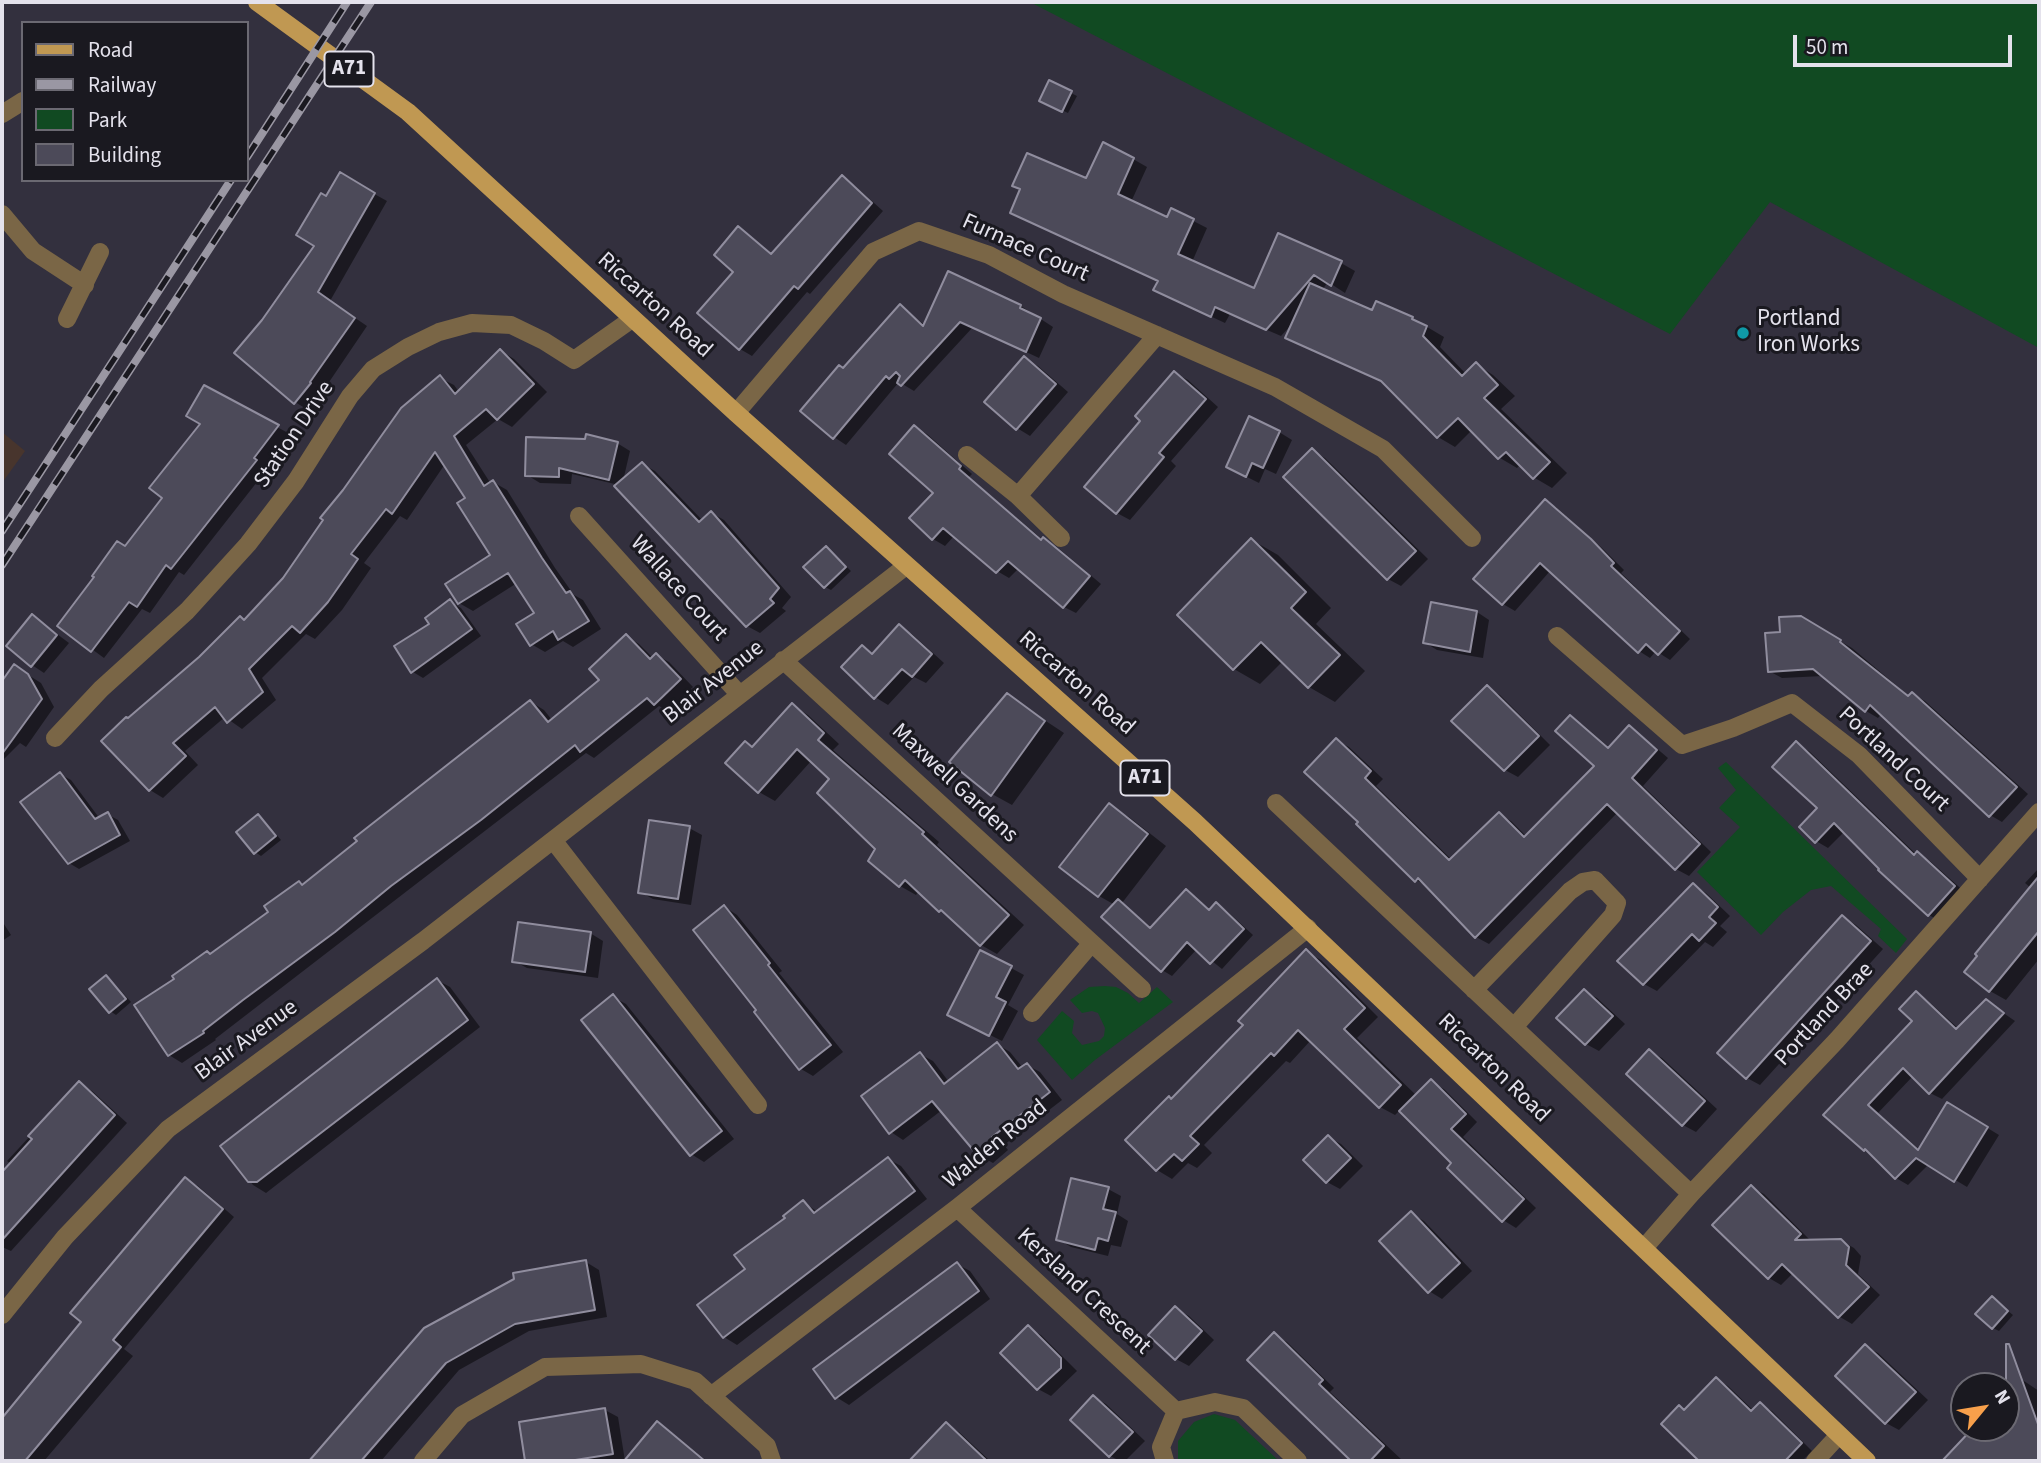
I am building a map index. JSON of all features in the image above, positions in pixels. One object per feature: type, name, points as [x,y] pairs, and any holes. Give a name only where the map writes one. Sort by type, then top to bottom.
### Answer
[{"type":"main road","name":"Riccarton Road","points":[[257,2],[408,112],[736,413],[1195,822],[1867,1461]]},
{"type":"street","points":[[2,114],[21,102]]},
{"type":"street","points":[[2,214],[33,251],[85,285]]},
{"type":"street","name":"Furnace Court","points":[[736,413],[873,252],[919,231],[989,255],[1063,294],[1275,387],[1383,449],[1472,538]]},
{"type":"street","points":[[67,319],[100,251]]},
{"type":"street","name":"Station Drive","points":[[55,738],[101,689],[187,611],[248,544],[296,481],[350,396],[373,369],[408,346],[439,332],[472,323],[511,325],[574,360],[632,319]]},
{"type":"street","points":[[1018,496],[1157,335]]},
{"type":"street","points":[[967,455],[1018,496],[1060,538]]},
{"type":"street","name":"Wallace Court","points":[[579,516],[739,694]]},
{"type":"street","name":"Blair Avenue","points":[[2,1315],[65,1237],[168,1129],[423,941],[906,566]]},
{"type":"street","name":"Portland Court","points":[[1557,636],[1682,745],[1792,703],[1859,755],[1980,879]]},
{"type":"street","name":"Maxwell Gardens","points":[[783,660],[1142,989]]},
{"type":"street","name":"Riccarton Road","points":[[1276,803],[1691,1194]]},
{"type":"street","name":"Portland Brae","points":[[1644,1248],[1691,1194],[1837,1040],[2039,812]]},
{"type":"street","points":[[553,840],[758,1105]]},
{"type":"street","name":"Riccarton Road","points":[[1474,990],[1570,891],[1595,880],[1616,902],[1612,915],[1514,1027]]},
{"type":"street","name":"Walden Road","points":[[711,1396],[957,1208],[1308,928]]},
{"type":"street","points":[[1032,1013],[1091,944]]},
{"type":"street","name":"Kersland Crescent","points":[[957,1208],[1176,1411]]},
{"type":"street","points":[[423,1461],[462,1415],[545,1367],[640,1364],[695,1381],[767,1447],[772,1461]]},
{"type":"street","points":[[1166,1461],[1161,1447],[1176,1411],[1215,1402],[1243,1408],[1298,1461]]},
{"type":"street","points":[[1815,1461],[1839,1435]]},
{"type":"shaded area","points":[[2,432],[25,451],[2,483]]},
{"type":"green space","points":[[1030,2],[2039,2],[2039,348],[1770,202],[1670,334]]},
{"type":"green space","points":[[1726,762],[1907,939],[1896,953],[1878,936],[1881,929],[1831,886],[1811,890],[1783,912],[1761,935],[1697,872],[1740,827],[1719,808],[1736,790],[1718,768]]},
{"type":"green space","points":[[1089,987],[1116,987],[1128,993],[1139,1003],[1157,987],[1173,1002],[1072,1080],[1037,1040],[1062,1011],[1074,1021],[1072,1033],[1082,1045],[1099,1041],[1104,1036],[1105,1028],[1098,1013],[1082,1013],[1070,1000]]},
{"type":"green space","points":[[1214,1414],[1235,1420],[1279,1461],[1178,1461],[1178,1441],[1194,1422]]},
{"type":"building","points":[[1049,80],[1072,91],[1062,112],[1039,101]]},
{"type":"building","points":[[1103,142],[1134,158],[1118,194],[1167,217],[1171,208],[1194,219],[1178,254],[1254,288],[1278,233],[1342,261],[1331,286],[1314,275],[1266,330],[1215,307],[1211,317],[1153,290],[1158,281],[1010,213],[1020,189],[1012,186],[1027,153],[1086,178]]},
{"type":"building","points":[[340,172],[375,193],[318,292],[355,318],[294,404],[234,353],[262,320],[314,246],[296,235],[321,193],[326,196]]},
{"type":"building","points":[[842,175],[872,203],[798,289],[794,286],[739,350],[697,313],[733,272],[714,255],[738,226],[771,254]]},
{"type":"building","points":[[948,271],[1021,305],[1020,308],[1041,318],[1026,352],[960,322],[901,386],[897,383],[900,376],[896,372],[889,379],[886,376],[833,439],[800,411],[839,365],[843,368],[900,304],[923,326]]},
{"type":"building","points":[[1310,283],[1372,310],[1376,301],[1413,317],[1412,319],[1427,326],[1423,336],[1462,376],[1476,362],[1498,385],[1484,398],[1550,462],[1533,479],[1506,452],[1498,459],[1458,418],[1437,438],[1381,381],[1285,338]]},
{"type":"building","points":[[500,349],[534,384],[497,420],[486,409],[454,436],[484,486],[493,480],[542,558],[566,593],[570,591],[589,621],[558,640],[553,631],[530,646],[516,624],[534,613],[508,573],[458,604],[445,584],[490,555],[457,503],[465,498],[435,452],[392,514],[386,509],[351,554],[358,559],[328,602],[300,633],[292,626],[249,669],[263,692],[227,723],[215,707],[173,743],[186,756],[149,791],[101,741],[199,657],[240,616],[244,620],[283,578],[323,520],[320,518],[401,408],[440,375],[455,394]]},
{"type":"building","points":[[1024,356],[1056,384],[1016,430],[984,402]]},
{"type":"building","points":[[1174,371],[1206,399],[1159,453],[1164,457],[1116,514],[1084,487],[1140,421],[1135,416]]},
{"type":"building","points":[[204,385],[279,425],[254,458],[257,460],[171,569],[166,565],[137,607],[129,602],[91,652],[57,626],[117,541],[125,546],[162,498],[149,488],[200,424],[186,416]]},
{"type":"building","points":[[1249,416],[1280,431],[1263,468],[1252,463],[1246,477],[1226,467]]},
{"type":"building","points":[[914,425],[961,466],[959,469],[1041,540],[1043,537],[1090,576],[1063,608],[1008,561],[996,573],[943,528],[932,540],[909,518],[933,493],[889,454]]},
{"type":"building","points":[[586,434],[618,442],[609,480],[559,468],[559,477],[525,476],[526,437],[585,439]]},
{"type":"building","points":[[1312,448],[1416,551],[1387,580],[1283,477]]},
{"type":"building","points":[[642,462],[699,522],[711,511],[779,588],[770,599],[774,603],[746,627],[614,486]]},
{"type":"building","points":[[1545,499],[1591,539],[1614,563],[1611,566],[1680,631],[1658,655],[1646,644],[1638,653],[1540,563],[1502,605],[1473,579]]},
{"type":"building","points":[[1251,538],[1306,592],[1291,608],[1340,655],[1308,688],[1261,642],[1233,670],[1177,615]]},
{"type":"building","points":[[826,546],[846,567],[824,588],[803,567]]},
{"type":"building","points":[[450,599],[472,629],[411,673],[394,646],[429,624],[425,618]]},
{"type":"building","points":[[1431,602],[1477,611],[1470,652],[1423,643]]},
{"type":"building","points":[[32,614],[57,635],[31,667],[6,646]]},
{"type":"building","points":[[1801,616],[1841,640],[1840,642],[1908,696],[1912,692],[2017,787],[1989,817],[1870,705],[1865,712],[1813,669],[1768,672],[1765,633],[1780,632],[1779,617]]},
{"type":"building","points":[[899,624],[932,654],[912,677],[902,669],[874,699],[841,667],[862,645],[872,654]]},
{"type":"building","points":[[626,634],[650,659],[656,653],[681,679],[654,705],[647,698],[580,752],[575,745],[481,820],[203,1031],[204,1033],[168,1056],[134,1005],[174,979],[172,976],[207,951],[210,954],[268,912],[264,906],[299,881],[302,885],[357,841],[354,838],[530,700],[548,722],[599,680],[589,669]]},
{"type":"building","points":[[14,664],[28,674],[42,699],[2,754],[2,681]]},
{"type":"building","points":[[1487,685],[1539,736],[1504,771],[1451,721]]},
{"type":"building","points":[[1007,693],[1045,721],[991,796],[949,762]]},
{"type":"building","points":[[792,703],[824,733],[818,740],[924,832],[922,834],[1009,915],[980,946],[905,880],[899,887],[868,861],[875,849],[817,793],[829,779],[797,749],[758,793],[725,763],[745,741],[752,747]]},
{"type":"building","points":[[1570,715],[1608,748],[1629,725],[1657,750],[1632,778],[1700,844],[1675,870],[1607,804],[1475,938],[1418,878],[1415,882],[1356,824],[1358,822],[1304,772],[1336,738],[1371,771],[1365,778],[1449,860],[1499,812],[1524,837],[1594,766],[1555,731]]},
{"type":"building","points":[[1796,741],[1914,855],[1917,851],[1955,886],[1928,916],[1878,870],[1834,823],[1815,843],[1799,827],[1817,808],[1772,767]]},
{"type":"building","points":[[60,772],[95,819],[108,812],[120,835],[68,864],[20,802]]},
{"type":"building","points":[[1109,803],[1148,834],[1098,897],[1059,867]]},
{"type":"building","points":[[258,814],[276,836],[254,854],[236,832]]},
{"type":"building","points":[[649,820],[690,826],[678,899],[638,893]]},
{"type":"building","points":[[2039,876],[2039,931],[1989,992],[1964,972],[1977,956],[1975,954]]},
{"type":"building","points":[[1693,883],[1718,907],[1709,917],[1716,923],[1699,941],[1692,934],[1643,985],[1617,961]]},
{"type":"building","points":[[1186,889],[1209,910],[1216,902],[1244,929],[1210,964],[1187,942],[1161,972],[1101,917],[1118,899],[1150,928]]},
{"type":"building","points":[[724,905],[831,1045],[799,1070],[693,930]]},
{"type":"building","points":[[1842,915],[1871,941],[1746,1079],[1717,1053]]},
{"type":"building","points":[[518,922],[591,932],[585,972],[512,962]]},
{"type":"building","points":[[1306,949],[1365,1008],[1344,1029],[1401,1085],[1379,1108],[1298,1030],[1274,1056],[1271,1053],[1190,1136],[1199,1144],[1182,1161],[1174,1154],[1156,1171],[1125,1140],[1169,1096],[1171,1099],[1243,1025],[1238,1021]]},
{"type":"building","points":[[980,950],[1012,966],[996,997],[1006,1002],[989,1036],[947,1015]]},
{"type":"building","points":[[106,975],[126,999],[109,1013],[89,989]]},
{"type":"building","points":[[437,978],[468,1020],[257,1182],[248,1182],[220,1146]]},
{"type":"building","points":[[1584,989],[1613,1016],[1585,1045],[1556,1018]]},
{"type":"building","points":[[1916,991],[1956,1029],[1986,999],[2004,1013],[1929,1094],[1903,1068],[1868,1105],[1918,1150],[1947,1102],[1988,1127],[1954,1182],[1916,1158],[1895,1179],[1865,1149],[1864,1151],[1823,1115],[1912,1021],[1899,1009]]},
{"type":"building","points":[[613,994],[722,1131],[690,1156],[581,1020]]},
{"type":"building","points":[[997,1042],[1018,1069],[1027,1063],[1050,1092],[992,1137],[996,1142],[979,1157],[932,1101],[889,1134],[861,1096],[920,1052],[944,1084]]},
{"type":"building","points":[[1649,1049],[1705,1101],[1682,1126],[1626,1074]]},
{"type":"building","points":[[1431,1079],[1466,1114],[1451,1129],[1524,1199],[1502,1222],[1447,1168],[1451,1163],[1399,1111]]},
{"type":"building","points":[[79,1081],[115,1115],[2,1240],[2,1172],[32,1139],[28,1136]]},
{"type":"building","points":[[1328,1135],[1351,1158],[1326,1183],[1303,1160]]},
{"type":"building","points":[[888,1157],[915,1191],[723,1338],[697,1305],[745,1269],[734,1255],[785,1218],[783,1216],[803,1200],[814,1213]]},
{"type":"building","points":[[185,1177],[223,1209],[113,1340],[121,1347],[25,1461],[2,1461],[2,1418],[81,1322],[70,1313]]},
{"type":"building","points":[[1071,1178],[1109,1187],[1103,1209],[1116,1212],[1108,1241],[1098,1238],[1095,1250],[1056,1240]]},
{"type":"building","points":[[1751,1185],[1801,1234],[1795,1240],[1841,1239],[1849,1247],[1846,1265],[1869,1287],[1838,1318],[1782,1264],[1768,1279],[1712,1225]]},
{"type":"building","points":[[1411,1211],[1460,1263],[1428,1293],[1379,1241]]},
{"type":"building","points":[[586,1260],[595,1310],[515,1324],[446,1363],[361,1461],[309,1461],[424,1328],[514,1279],[513,1273]]},
{"type":"building","points":[[957,1262],[979,1291],[835,1399],[813,1369]]},
{"type":"building","points":[[1992,1296],[2008,1311],[1992,1329],[1975,1314]]},
{"type":"building","points":[[1175,1306],[1202,1331],[1175,1360],[1148,1335]]},
{"type":"building","points":[[1028,1325],[1061,1358],[1061,1368],[1037,1390],[1000,1353]]},
{"type":"building","points":[[1274,1332],[1323,1380],[1319,1384],[1384,1446],[1370,1461],[1351,1461],[1247,1360]]},
{"type":"building","points":[[1865,1344],[1916,1392],[1885,1424],[1835,1376]]},
{"type":"building","points":[[2006,1344],[2009,1344],[2019,1372],[2006,1372]]},
{"type":"building","points":[[2020,1374],[2039,1427],[2039,1461],[1942,1461],[1960,1442],[2020,1442]]},
{"type":"building","points":[[1716,1377],[1751,1411],[1760,1402],[1802,1443],[1785,1461],[1699,1461],[1661,1424],[1679,1405],[1684,1410]]},
{"type":"building","points":[[1093,1395],[1133,1432],[1109,1457],[1070,1420]]},
{"type":"building","points":[[605,1408],[613,1454],[569,1461],[525,1461],[519,1422]]},
{"type":"building","points":[[657,1421],[705,1461],[624,1461]]},
{"type":"building","points":[[946,1422],[987,1461],[909,1461]]},
{"type":"railway","points":[[248,155],[347,2]]},
{"type":"railway","points":[[2,565],[371,2]]},
{"type":"railway","points":[[2,531],[230,182]]},
{"type":"place","name":"Portland Iron Works","points":[[1743,333]]}]
